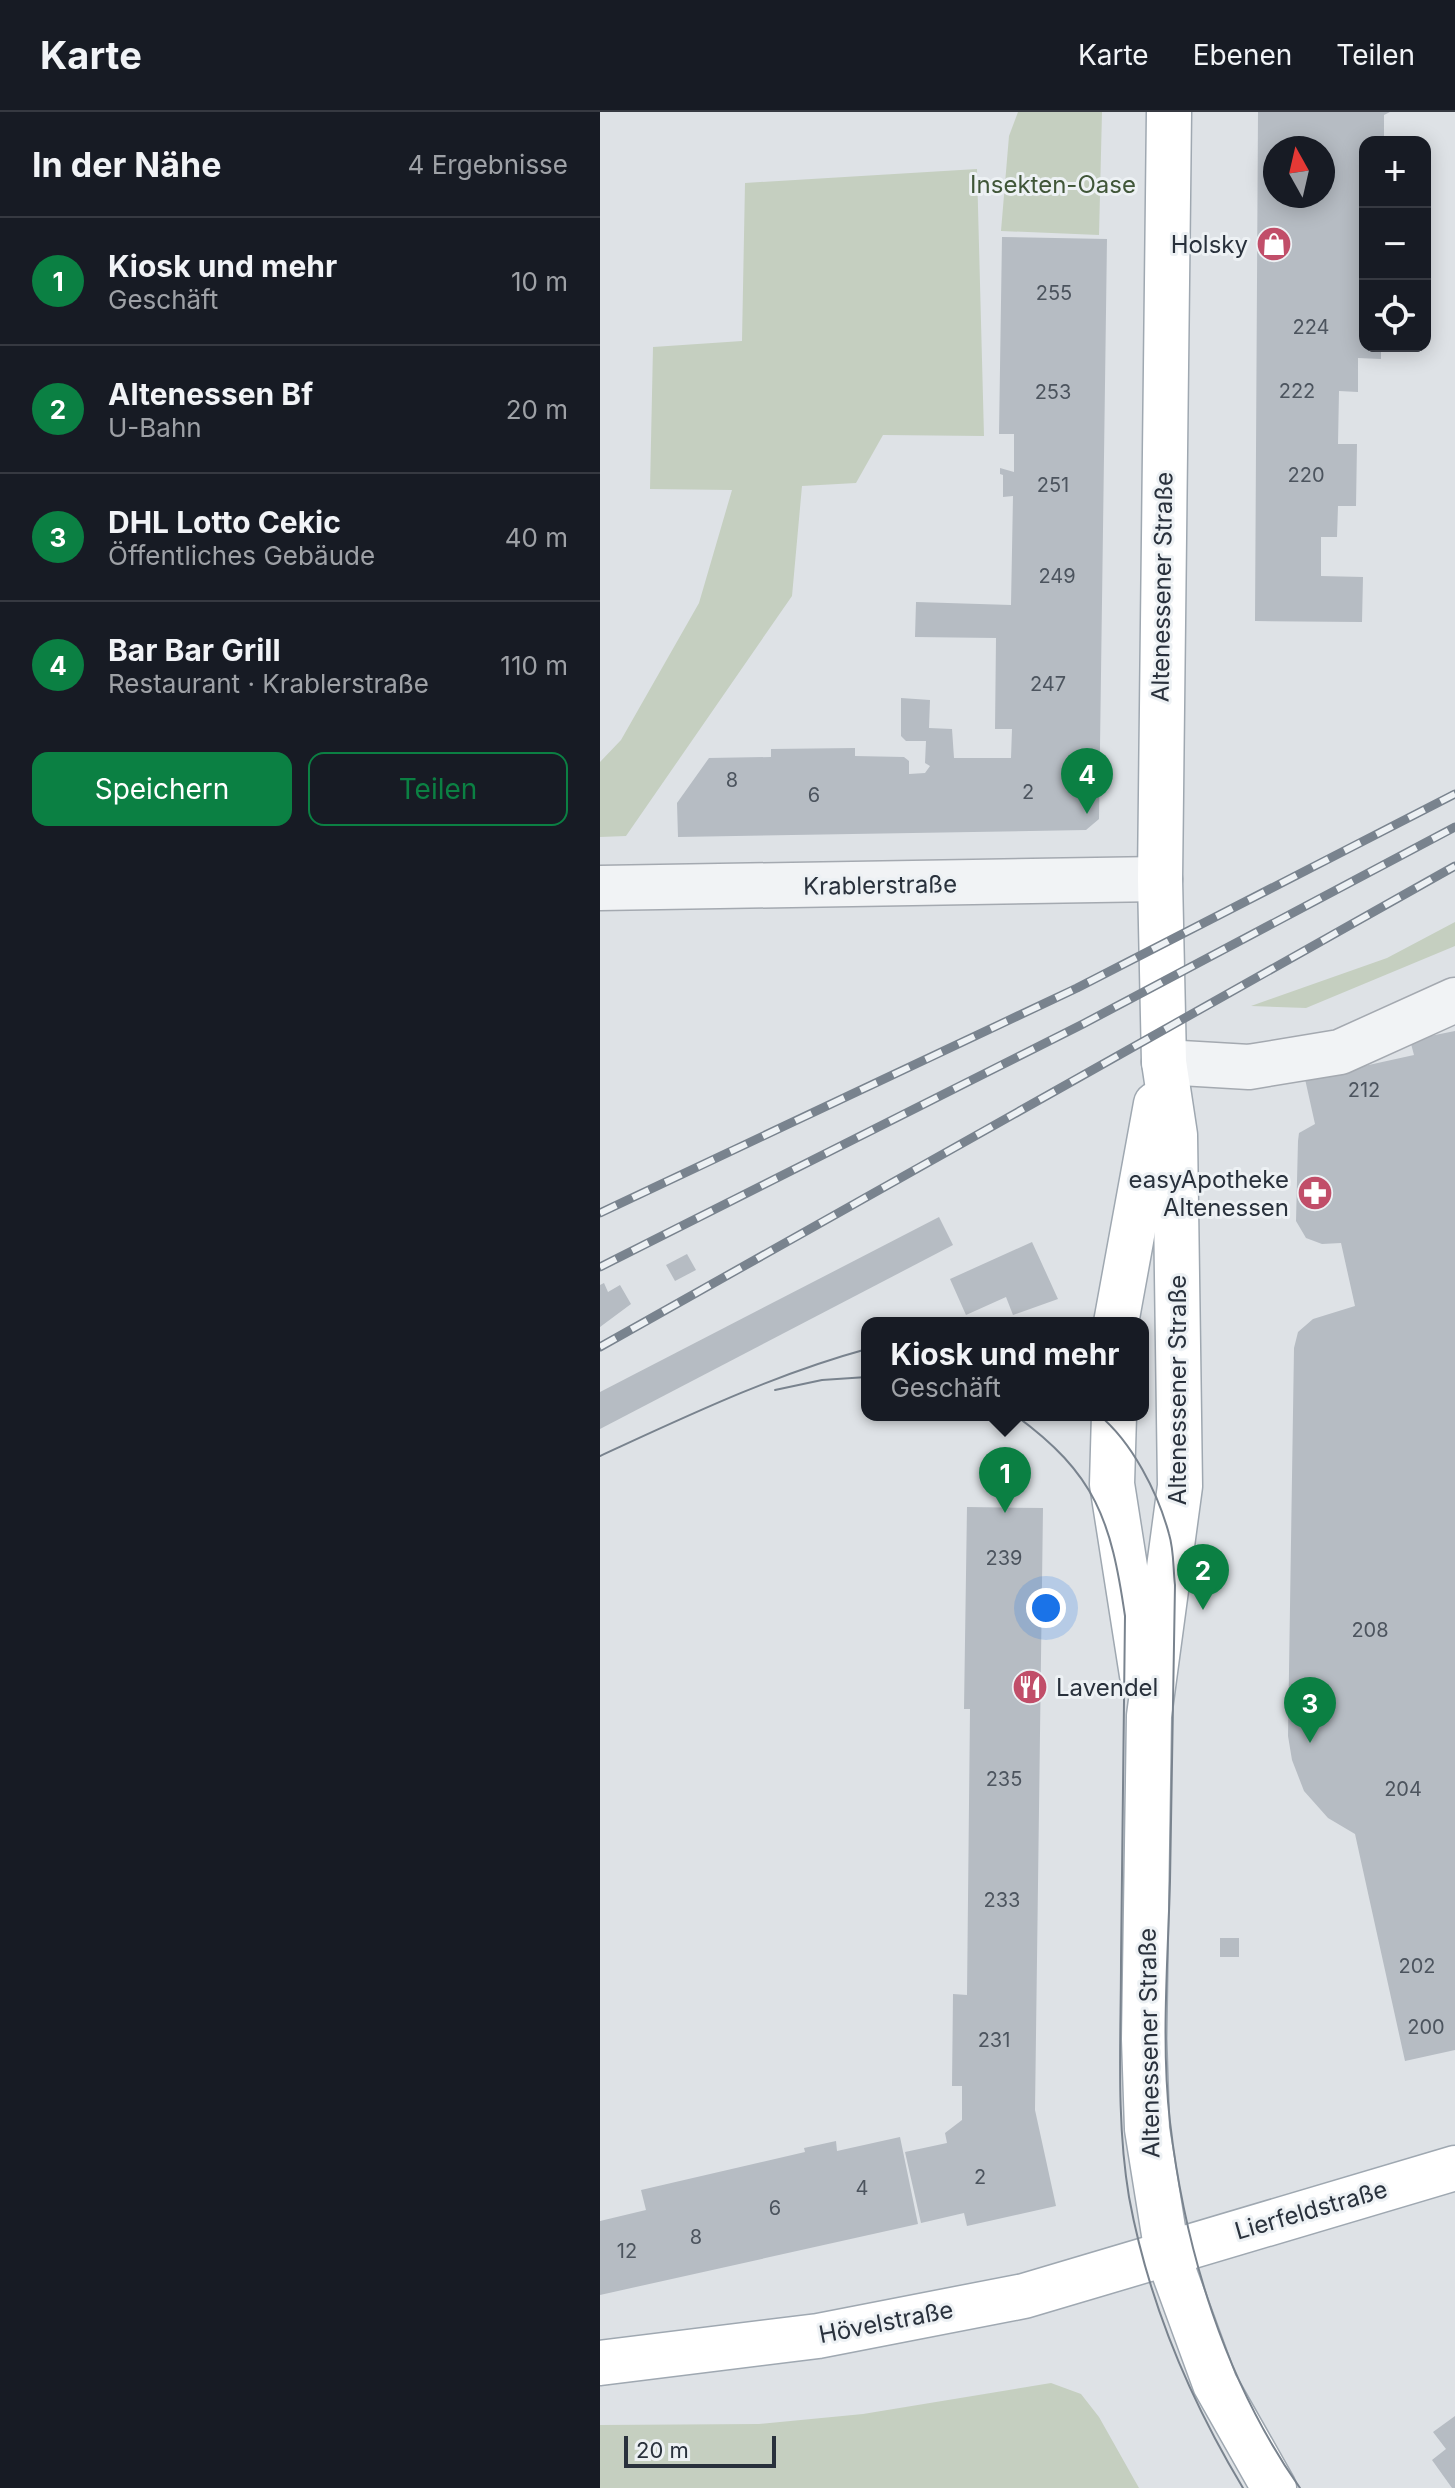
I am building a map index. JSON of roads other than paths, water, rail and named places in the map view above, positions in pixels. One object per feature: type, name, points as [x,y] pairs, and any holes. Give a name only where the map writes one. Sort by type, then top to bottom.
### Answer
[{"type":"main road","name":"Altenessener Straße","points":[[1169,112],[1160,879],[1164,1062],[1175,1135],[1180,1486],[1149,1716],[1146,2116],[1154,2190],[1167,2253],[1215,2384],[1274,2488]]},
{"type":"main road","name":"Altenessener Straße","points":[[1117,1317],[1164,1062]]},
{"type":"main road","name":"Altenessener Straße","points":[[1114,1421],[1112,1484],[1149,1716]]},
{"type":"main road","name":"Lierfeldstraße","points":[[1167,2253],[1455,2168]]},
{"type":"main road","name":"Hövelstraße","points":[[600,2363],[818,2336],[1024,2296],[1167,2253]]},
{"type":"street","name":"Krablerstraße","points":[[600,888],[1160,879]]},
{"type":"street","points":[[1164,1062],[1249,1067],[1340,1052],[1455,1000]]},
{"type":"tram line","points":[[600,1456],[765,1383],[861,1351]]},
{"type":"tram line","points":[[775,1390],[822,1380],[861,1377]]},
{"type":"tram line","points":[[1022,1421],[1064,1458],[1082,1479],[1105,1526],[1120,1582],[1125,1616],[1120,2050],[1125,2168],[1137,2235],[1159,2311],[1188,2384],[1243,2488]]},
{"type":"tram line","points":[[1106,1421],[1133,1454],[1151,1485],[1173,1553],[1174,1659],[1166,2032],[1167,2092],[1177,2170],[1186,2219],[1212,2313],[1250,2404],[1300,2488]]},
{"type":"railway","points":[[600,1213],[1077,988],[1455,794]]},
{"type":"railway","points":[[600,1267],[1083,1024],[1455,827]]},
{"type":"railway","points":[[600,1347],[1455,866]]},
{"type":"place","name":"Holsky","points":[[1274,244]]},
{"type":"place","name":"Bar Bar Grill","points":[[1087,814]]},
{"type":"place","name":"easyApotheke Altenessen","points":[[1315,1193]]},
{"type":"place","name":"Kiosk und mehr","points":[[1005,1513]]},
{"type":"place","name":"Altenessen Bf","points":[[1203,1610]]},
{"type":"place","name":"Lavendel","points":[[1030,1687]]},
{"type":"place","name":"DHL Lotto Cekic","points":[[1310,1743]]},
{"type":"park label","name":"Insekten-Oase","points":[[1053,184]]}]
